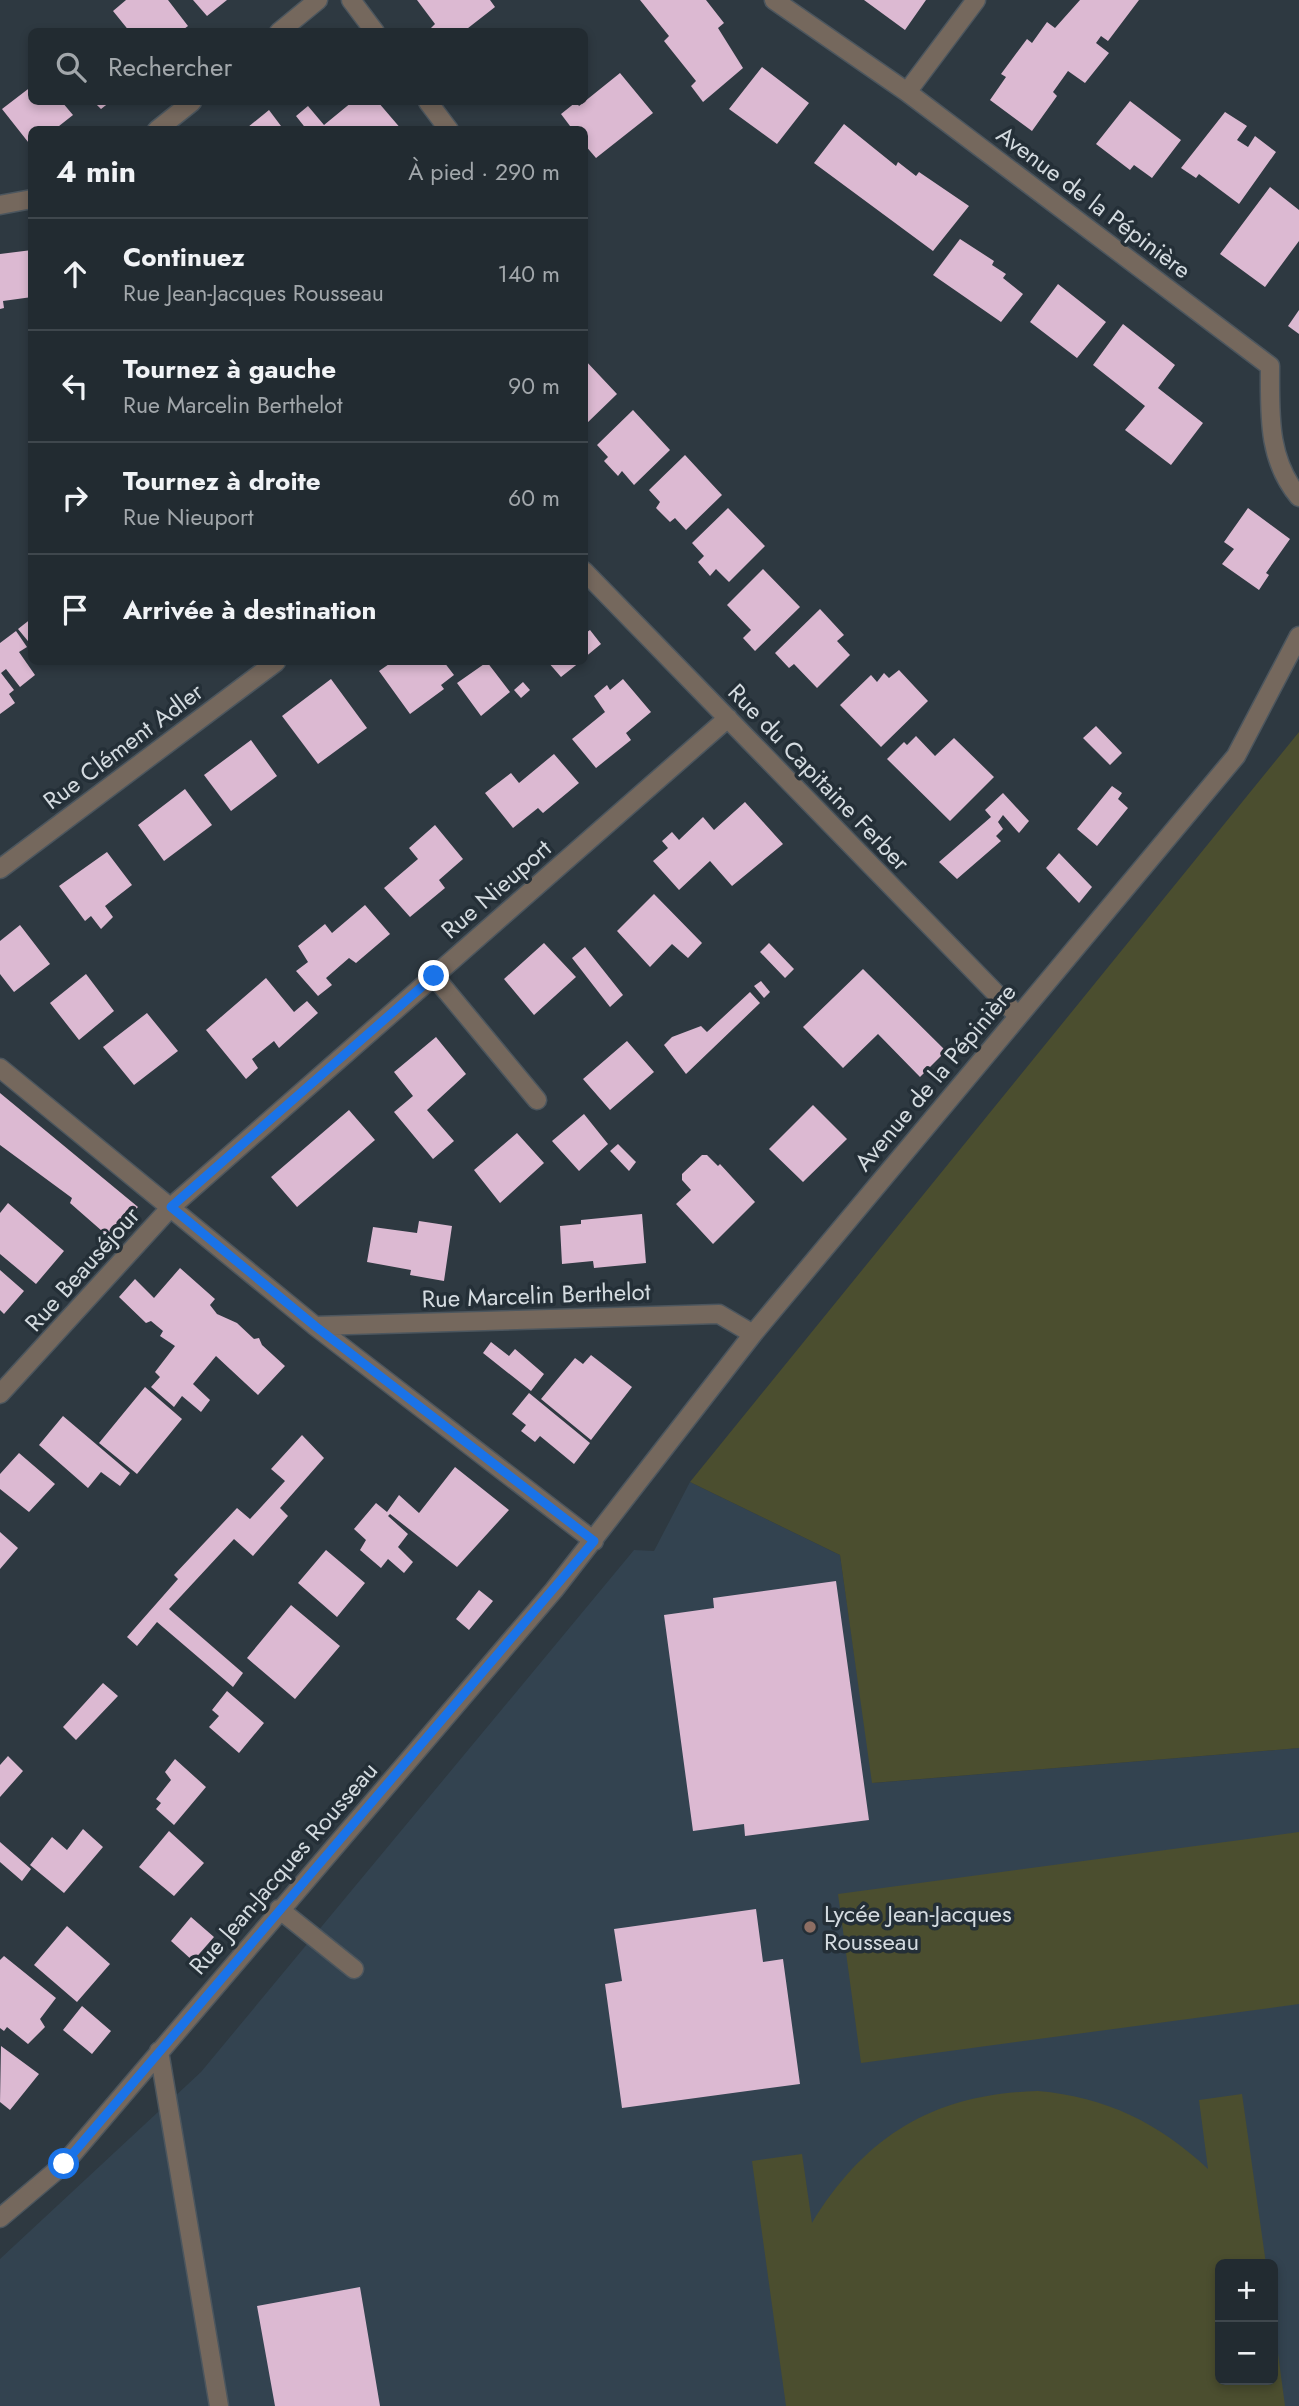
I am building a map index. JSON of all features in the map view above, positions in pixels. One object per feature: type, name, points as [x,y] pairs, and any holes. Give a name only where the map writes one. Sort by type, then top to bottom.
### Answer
[{"type":"street","points":[[284,28],[318,0]]},
{"type":"street","points":[[351,0],[372,28]]},
{"type":"street","name":"Avenue de la Pépinière","points":[[774,0],[907,92],[1270,366],[1270,432],[1284,480],[1299,497]]},
{"type":"street","points":[[907,92],[976,0]]},
{"type":"street","points":[[162,126],[188,105]]},
{"type":"street","points":[[430,105],[446,126]]},
{"type":"street","points":[[0,205],[28,200]]},
{"type":"street","name":"Rue du Capitaine Ferber","points":[[588,575],[1018,1016]]},
{"type":"street","name":"Avenue de la Pépinière","points":[[594,1541],[753,1334],[1236,756],[1299,636]]},
{"type":"street","name":"Rue Clément Adler","points":[[0,869],[272,665]]},
{"type":"street","name":"Rue Nieuport","points":[[171,1207],[728,718]]},
{"type":"street","points":[[434,976],[537,1100]]},
{"type":"street","points":[[0,1068],[315,1326],[594,1541]]},
{"type":"street","name":"Rue Beauséjour","points":[[0,1394],[171,1207]]},
{"type":"street","name":"Rue Marcelin Berthelot","points":[[315,1326],[719,1314],[753,1334]]},
{"type":"street","name":"Rue Jean-Jacques Rousseau","points":[[0,2218],[64,2164],[594,1541]]},
{"type":"street","points":[[279,1909],[354,1969]]},
{"type":"street","points":[[159,2052],[219,2406]]},
{"type":"shaded area","name":"Lycée Jean-Jacques Rousseau","points":[[690,1482],[840,1555],[873,1783],[1299,1748],[1299,2406],[0,2406],[0,2259],[201,2072],[634,1550],[654,1551]]},
{"type":"green space","points":[[1299,732],[1299,1748],[872,1783],[840,1555],[690,1482]]},
{"type":"green space","points":[[1299,1832],[1299,2004],[861,2063],[838,1894]]},
{"type":"green space","points":[[1038,2091],[1063,2094],[1109,2106],[1170,2138],[1208,2169],[1199,2100],[1242,2094],[1265,2259],[1215,2259],[1215,2385],[1278,2385],[1278,2354],[1285,2406],[786,2406],[752,2161],[802,2154],[812,2223],[855,2166],[880,2143],[906,2125],[935,2111],[1001,2094]]},
{"type":"building","points":[[126,0],[168,0],[188,26],[127,28],[113,11]]},
{"type":"building","points":[[193,0],[227,0],[207,16]]},
{"type":"building","points":[[417,0],[490,0],[495,7],[468,28],[431,28],[435,24]]},
{"type":"building","points":[[640,0],[706,0],[724,23],[718,28],[743,68],[703,102],[691,86],[696,81],[664,41],[669,36]]},
{"type":"building","points":[[864,0],[926,0],[905,30]]},
{"type":"building","points":[[1080,0],[1139,0],[1108,41],[1101,36],[1096,43],[1109,53],[1085,83],[1068,71],[1053,92],[1057,96],[1032,131],[990,100],[1006,77],[1001,74],[1027,39],[1032,43],[1047,22],[1055,28]]},
{"type":"building","points":[[762,67],[809,103],[777,144],[729,109]]},
{"type":"building","points":[[620,73],[653,113],[596,158],[588,149],[588,126],[570,126],[561,114],[572,105],[588,105],[588,99]]},
{"type":"building","points":[[28,89],[28,105],[65,105],[73,115],[59,126],[28,126],[28,142],[2,109]]},
{"type":"building","points":[[1130,101],[1181,140],[1152,178],[1134,165],[1130,170],[1096,144]]},
{"type":"building","points":[[348,105],[381,105],[399,126],[304,126],[296,116],[308,106],[324,125]]},
{"type":"building","points":[[269,110],[281,126],[249,126]]},
{"type":"building","points":[[1225,112],[1247,126],[1237,140],[1248,147],[1255,136],[1276,152],[1239,204],[1199,174],[1196,178],[1181,168]]},
{"type":"building","points":[[844,124],[896,166],[898,162],[916,176],[919,172],[969,206],[933,251],[814,163]]},
{"type":"building","points":[[1270,187],[1299,210],[1299,241],[1265,287],[1220,254]]},
{"type":"building","points":[[960,239],[994,261],[992,265],[1006,274],[1003,278],[1023,294],[1001,322],[933,275]]},
{"type":"building","points":[[28,250],[28,298],[3,301],[4,308],[0,309],[0,254]]},
{"type":"building","points":[[1058,284],[1106,322],[1077,358],[1030,322]]},
{"type":"building","points":[[1299,310],[1299,334],[1288,326]]},
{"type":"building","points":[[1123,324],[1175,365],[1158,388],[1203,423],[1171,465],[1125,430],[1145,406],[1093,365]]},
{"type":"building","points":[[588,363],[617,394],[588,422]]},
{"type":"building","points":[[633,410],[670,450],[634,485],[622,471],[618,476],[604,461],[608,457],[597,445]]},
{"type":"building","points":[[685,455],[722,495],[686,530],[675,518],[670,522],[656,508],[660,502],[649,490]]},
{"type":"building","points":[[728,508],[765,546],[729,582],[716,569],[710,576],[698,562],[704,556],[692,543]]},
{"type":"building","points":[[1248,508],[1290,539],[1266,573],[1269,575],[1259,590],[1222,564],[1234,549],[1224,542]]},
{"type":"building","points":[[763,569],[800,607],[755,651],[743,638],[751,630],[727,605]]},
{"type":"building","points":[[820,609],[844,635],[837,641],[850,655],[817,688],[794,664],[789,668],[775,653]]},
{"type":"building","points":[[28,621],[28,641],[18,629]]},
{"type":"building","points":[[590,630],[601,644],[588,655]]},
{"type":"building","points":[[16,631],[27,647],[19,652],[35,675],[20,687],[6,669],[1,673],[14,690],[9,694],[15,703],[0,714],[0,643]]},
{"type":"building","points":[[388,665],[446,665],[454,675],[441,685],[444,689],[410,714],[379,671]]},
{"type":"building","points":[[483,665],[489,665],[510,692],[481,716],[457,683]]},
{"type":"building","points":[[551,665],[576,665],[561,677]]},
{"type":"building","points":[[899,670],[928,701],[881,747],[840,705],[871,675],[877,682],[884,673],[889,678]]},
{"type":"building","points":[[331,679],[367,728],[318,764],[282,716]]},
{"type":"building","points":[[623,679],[651,712],[626,733],[631,740],[596,768],[572,739],[605,712],[594,696],[607,685],[610,690]]},
{"type":"building","points":[[523,682],[530,690],[521,698],[514,690]]},
{"type":"building","points":[[1096,726],[1122,753],[1110,765],[1083,738]]},
{"type":"building","points":[[916,736],[935,756],[954,738],[994,777],[950,821],[887,759],[904,742],[907,745]]},
{"type":"building","points":[[251,740],[277,776],[231,811],[204,775]]},
{"type":"building","points":[[554,754],[579,783],[543,813],[538,808],[513,828],[485,793],[511,773],[519,783]]},
{"type":"building","points":[[1112,786],[1122,793],[1118,799],[1128,808],[1097,846],[1077,829]]},
{"type":"building","points":[[185,789],[212,825],[164,861],[138,825]]},
{"type":"building","points":[[1003,793],[1029,821],[1019,833],[1003,815],[998,822],[1003,829],[996,836],[1001,841],[957,879],[939,862],[991,817],[985,810]]},
{"type":"building","points":[[745,802],[783,844],[732,886],[710,861],[679,890],[653,861],[668,848],[662,841],[672,832],[679,840],[703,817],[714,830]]},
{"type":"building","points":[[435,825],[463,859],[439,880],[445,888],[410,917],[384,888],[418,859],[409,848]]},
{"type":"building","points":[[107,852],[132,885],[105,906],[113,917],[101,929],[91,916],[85,921],[59,886]]},
{"type":"building","points":[[1059,853],[1092,887],[1079,903],[1046,868]]},
{"type":"building","points":[[654,894],[702,943],[688,958],[672,944],[650,967],[617,931]]},
{"type":"building","points":[[365,905],[390,934],[356,963],[349,958],[326,978],[332,985],[318,996],[296,971],[308,962],[298,946],[325,924],[332,933]]},
{"type":"building","points":[[20,925],[50,964],[14,992],[0,974],[0,941]]},
{"type":"building","points":[[544,943],[576,977],[534,1015],[504,979]]},
{"type":"building","points":[[769,943],[794,969],[785,978],[760,952]]},
{"type":"building","points":[[585,947],[623,995],[610,1007],[572,958]]},
{"type":"building","points":[[863,969],[946,1051],[920,1077],[878,1034],[843,1068],[803,1027]]},
{"type":"building","points":[[86,974],[114,1011],[79,1040],[50,1003]]},
{"type":"building","points":[[266,978],[294,1012],[307,1001],[318,1013],[279,1048],[274,1041],[252,1059],[258,1068],[246,1079],[206,1030]]},
{"type":"building","points":[[761,981],[770,992],[764,998],[754,986]]},
{"type":"building","points":[[750,992],[760,1003],[686,1074],[664,1045],[672,1037],[701,1026],[707,1032]]},
{"type":"building","points":[[147,1013],[178,1051],[134,1085],[103,1047]]},
{"type":"building","points":[[436,1037],[466,1074],[427,1110],[454,1141],[433,1159],[394,1112],[413,1096],[394,1072]]},
{"type":"building","points":[[627,1041],[654,1072],[610,1110],[583,1079]]},
{"type":"building","points":[[0,1093],[138,1207],[110,1238],[70,1203],[72,1198],[0,1145]]},
{"type":"building","points":[[813,1105],[847,1139],[803,1182],[769,1149]]},
{"type":"building","points":[[349,1110],[375,1140],[297,1207],[271,1177]]},
{"type":"building","points":[[584,1114],[608,1144],[579,1171],[552,1141]]},
{"type":"building","points":[[517,1133],[544,1163],[500,1203],[474,1170]]},
{"type":"building","points":[[618,1144],[636,1162],[629,1171],[610,1151]]},
{"type":"building","points":[[702,1155],[707,1155],[718,1166],[720,1164],[755,1202],[713,1244],[676,1204],[691,1190],[682,1180],[682,1174]]},
{"type":"building","points":[[8,1203],[64,1251],[36,1284],[0,1254],[0,1213]]},
{"type":"building","points":[[642,1214],[646,1263],[594,1268],[593,1261],[562,1264],[560,1226],[581,1224],[581,1220]]},
{"type":"building","points":[[419,1221],[452,1226],[444,1281],[410,1275],[411,1270],[367,1262],[373,1227],[417,1233]]},
{"type":"building","points":[[180,1268],[215,1299],[210,1305],[217,1314],[237,1323],[254,1339],[259,1338],[262,1345],[285,1366],[258,1395],[216,1356],[193,1384],[210,1400],[201,1412],[182,1396],[174,1407],[151,1387],[160,1377],[155,1372],[175,1346],[160,1336],[163,1331],[151,1321],[146,1323],[119,1297],[135,1279],[154,1298]]},
{"type":"building","points":[[0,1270],[24,1291],[4,1314],[0,1310]]},
{"type":"building","points":[[491,1342],[509,1356],[515,1349],[544,1374],[531,1391],[483,1353]]},
{"type":"building","points":[[591,1355],[632,1387],[591,1440],[541,1399],[575,1358],[583,1364]]},
{"type":"building","points":[[145,1387],[182,1419],[137,1474],[99,1443]]},
{"type":"building","points":[[529,1393],[590,1443],[574,1464],[540,1436],[535,1442],[521,1431],[526,1425],[512,1414]]},
{"type":"building","points":[[63,1416],[130,1473],[120,1486],[101,1472],[88,1488],[39,1445]]},
{"type":"building","points":[[302,1435],[324,1458],[280,1508],[288,1516],[253,1556],[234,1539],[169,1609],[243,1673],[233,1687],[157,1622],[137,1646],[127,1637],[178,1579],[174,1575],[237,1508],[250,1519],[285,1481],[271,1469]]},
{"type":"building","points":[[19,1453],[55,1484],[29,1512],[0,1489],[0,1474]]},
{"type":"building","points":[[455,1467],[509,1510],[457,1567],[390,1514],[388,1516],[408,1534],[398,1547],[413,1562],[404,1573],[388,1559],[381,1568],[360,1550],[366,1540],[354,1529],[376,1503],[387,1512],[399,1495],[419,1513]]},
{"type":"building","points":[[0,1532],[18,1548],[0,1569]]},
{"type":"building","points":[[326,1550],[365,1583],[337,1617],[298,1583]]},
{"type":"building","points":[[836,1581],[869,1820],[745,1836],[744,1824],[693,1831],[664,1615],[714,1608],[713,1598]]},
{"type":"building","points":[[479,1590],[493,1601],[469,1630],[456,1619]]},
{"type":"building","points":[[291,1605],[340,1646],[295,1699],[247,1658]]},
{"type":"building","points":[[103,1683],[118,1696],[76,1740],[63,1727]]},
{"type":"building","points":[[227,1691],[264,1723],[239,1753],[209,1727],[219,1716],[212,1710]]},
{"type":"building","points":[[8,1756],[23,1771],[0,1797],[0,1765]]},
{"type":"building","points":[[175,1759],[206,1787],[174,1825],[156,1809],[161,1803],[156,1799],[171,1780],[165,1772]]},
{"type":"building","points":[[83,1829],[103,1847],[64,1893],[30,1865],[52,1837],[67,1850]]},
{"type":"building","points":[[169,1831],[204,1863],[174,1896],[139,1867]]},
{"type":"building","points":[[0,1842],[31,1869],[22,1881],[0,1862]]},
{"type":"building","points":[[756,1909],[763,1962],[783,1959],[800,2084],[622,2108],[605,1984],[622,1981],[614,1929]]},
{"type":"building","points":[[191,1917],[214,1937],[193,1961],[171,1941]]},
{"type":"building","points":[[67,1926],[110,1964],[77,2002],[34,1965]]},
{"type":"building","points":[[4,1956],[56,1998],[40,2019],[45,2027],[28,2044],[7,2027],[4,2031],[0,2028],[0,1960]]},
{"type":"building","points":[[82,2006],[111,2031],[92,2054],[63,2030]]},
{"type":"building","points":[[1,2046],[39,2074],[10,2110],[0,2102]]},
{"type":"building","points":[[360,2287],[380,2406],[275,2406],[257,2306]]},
{"type":"place","name":"Lycée Jean-Jacques Rousseau","points":[[810,1927]]},
{"type":"route","points":[[64,2164],[594,1541],[315,1326],[171,1207],[434,976]]}]
